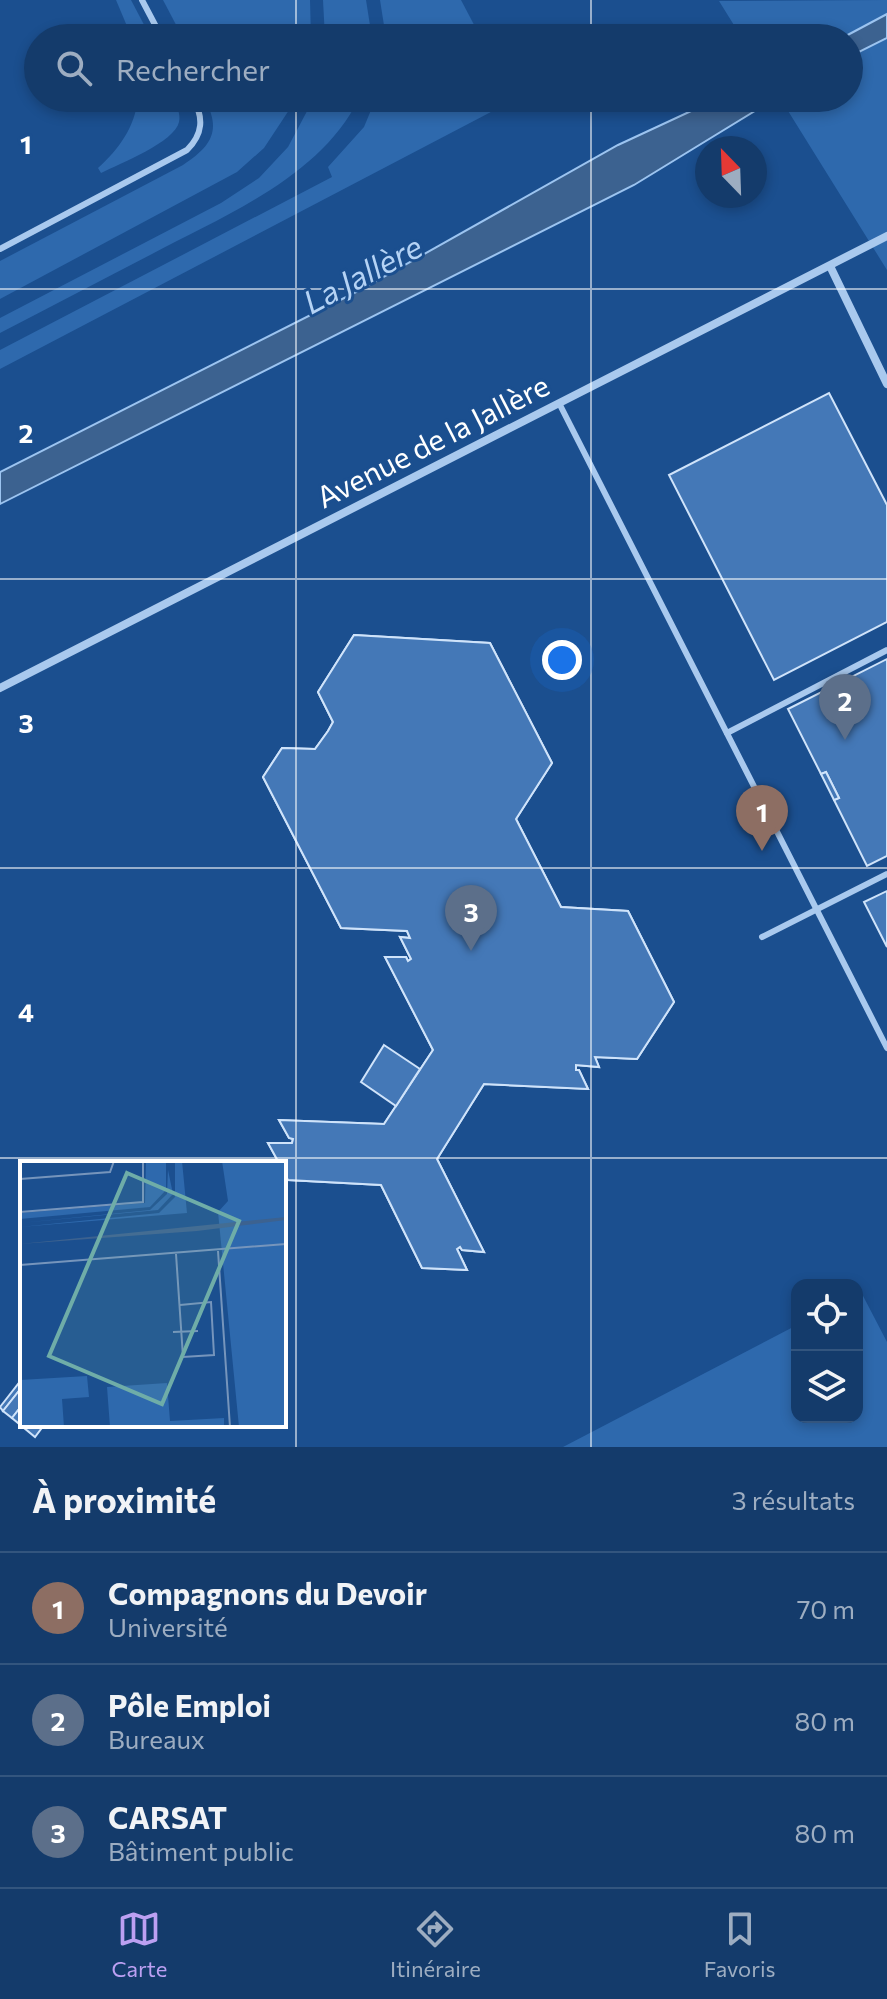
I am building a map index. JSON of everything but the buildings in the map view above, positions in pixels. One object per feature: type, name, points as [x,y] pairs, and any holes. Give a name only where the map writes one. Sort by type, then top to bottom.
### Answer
[{"type":"street","name":"Avenue de la Jallère","points":[[0,688],[887,236]]},
{"type":"street","points":[[830,266],[887,384]]},
{"type":"lane","points":[[142,0],[155,24]]},
{"type":"lane","points":[[0,249],[187,150],[201,126],[200,112]]},
{"type":"lane","points":[[559,403],[887,1048]]},
{"type":"lane","points":[[727,733],[887,650]]},
{"type":"lane","points":[[762,937],[887,874]]},
{"type":"shaded area","points":[[116,0],[131,0],[144,24],[126,24]]},
{"type":"shaded area","points":[[163,0],[310,0],[311,24],[176,24]]},
{"type":"shaded area","points":[[323,0],[366,0],[370,24],[324,24]]},
{"type":"shaded area","points":[[380,0],[461,0],[474,24],[384,24]]},
{"type":"shaded area","points":[[887,0],[887,270],[789,112],[863,112],[863,24],[733,24],[719,1]]},
{"type":"shaded area","points":[[887,14],[887,38],[863,50],[863,27]]},
{"type":"shaded area","points":[[135,112],[179,112],[179,122],[168,137],[101,173],[98,168],[130,128]]},
{"type":"shaded area","points":[[210,112],[288,112],[264,148],[237,172],[0,299],[0,261],[183,165],[207,144],[213,128]]},
{"type":"shaded area","points":[[307,112],[350,112],[321,150],[269,191],[0,333],[0,318],[221,203],[259,178],[288,147]]},
{"type":"shaded area","points":[[370,112],[491,112],[0,369],[0,350],[332,177],[328,167],[364,127]]},
{"type":"shaded area","points":[[689,112],[753,112],[714,136],[695,136],[695,148],[634,185],[0,504],[0,472],[362,289],[618,145]]},
{"type":"shaded area","points":[[863,1296],[887,1342],[887,1447],[563,1447],[791,1328],[791,1423],[863,1423]]},
{"type":"place","name":"Pôle Emploi","points":[[845,740]]},
{"type":"place","name":"Compagnons du Devoir","points":[[762,851]]},
{"type":"place","name":"CARSAT","points":[[471,951]]},
{"type":"water label","name":"La Jallère","points":[[362,273]]}]
